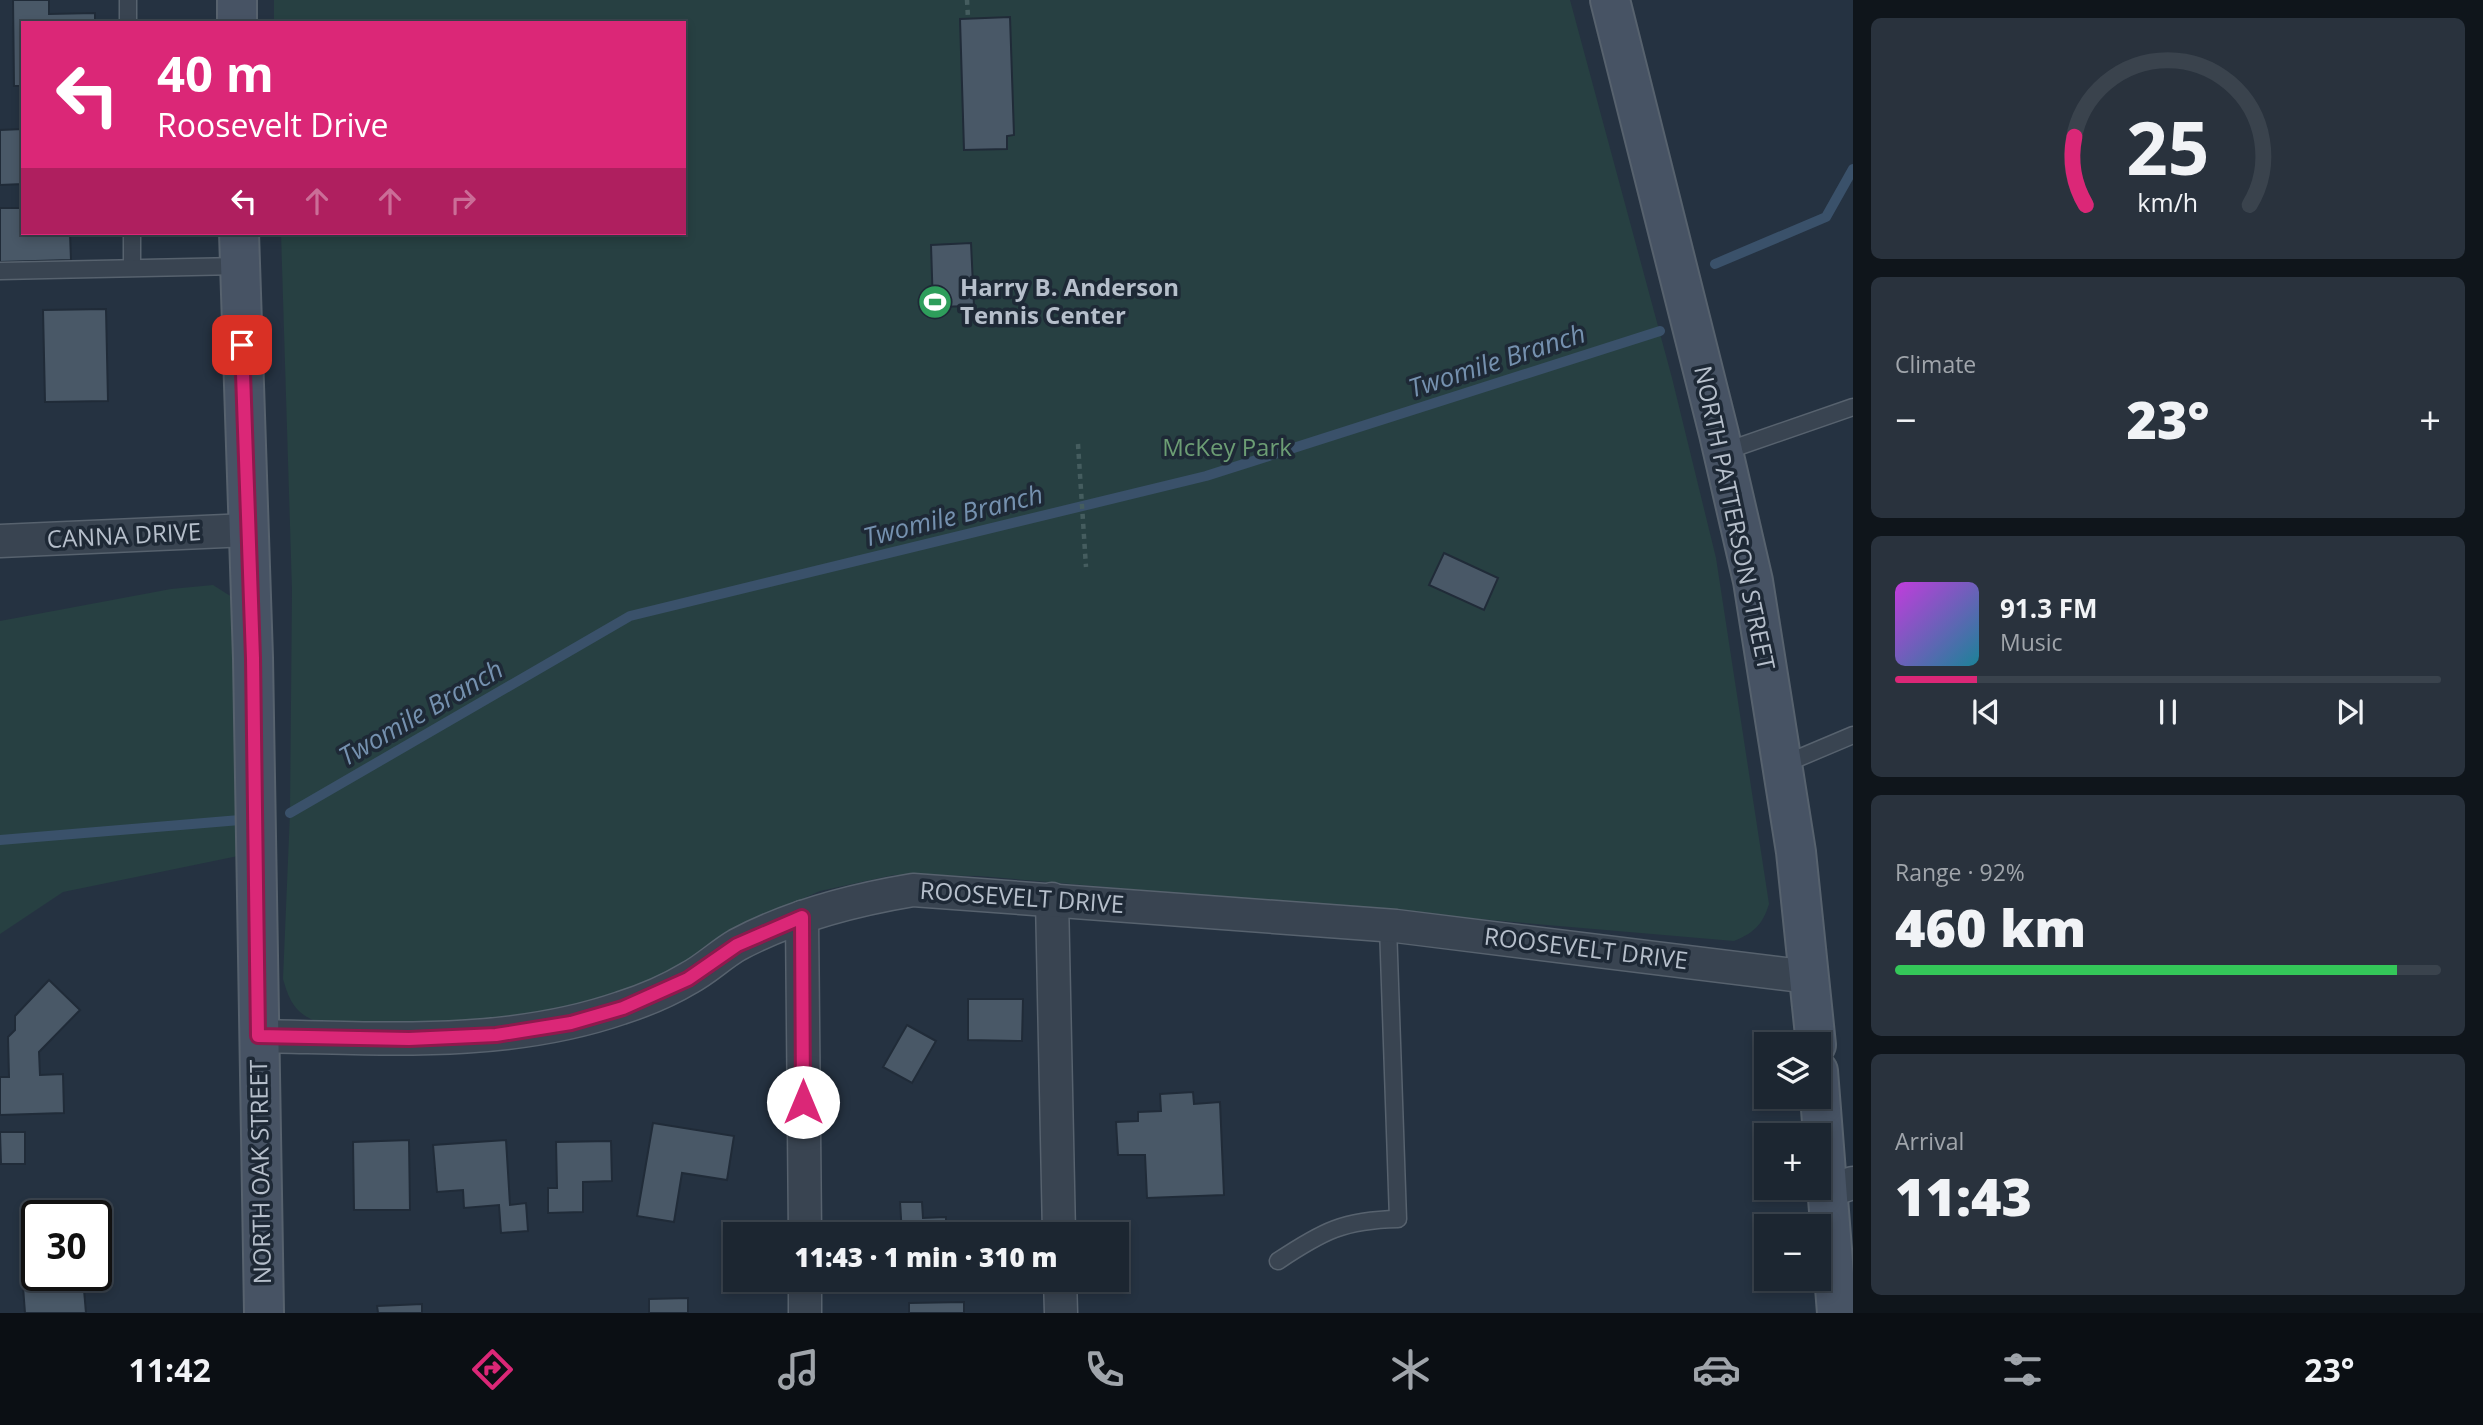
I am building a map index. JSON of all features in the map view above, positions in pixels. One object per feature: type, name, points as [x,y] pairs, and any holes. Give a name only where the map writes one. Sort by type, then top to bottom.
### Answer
[{"type":"main road","points":[[237,0],[237,21]]},
{"type":"main road","name":"NORTH PATTERSON STREET","points":[[1610,0],[1753,581],[1782,765],[1815,1032]]},
{"type":"main road","name":"NORTH OAK STREET","points":[[239,249],[253,658],[264,1313]]},
{"type":"main road","points":[[1825,1109],[1841,1187],[1837,1313]]},
{"type":"street","name":"CANNA DRIVE","points":[[0,541],[248,530]]},
{"type":"street","name":"ROOSEVELT DRIVE","points":[[258,1036],[409,1039],[496,1035],[571,1023],[623,1008],[688,979],[737,945],[802,917],[873,897],[914,890],[1388,926],[1810,977]]},
{"type":"street","points":[[1052,899],[1059,1222]]},
{"type":"street","points":[[802,917],[804,1222]]},
{"type":"street","points":[[805,1292],[805,1313]]},
{"type":"street","points":[[1060,1292],[1061,1313]]},
{"type":"lane","points":[[128,0],[128,21]]},
{"type":"lane","points":[[132,235],[132,267]]},
{"type":"lane","points":[[0,271],[132,267],[239,249]]},
{"type":"lane","points":[[1723,452],[1853,407]]},
{"type":"lane","points":[[1782,765],[1853,735]]},
{"type":"lane","points":[[1278,1261],[1314,1237],[1359,1220],[1398,1219],[1388,926]]},
{"type":"path","points":[[967,0],[968,19]]},
{"type":"path","points":[[1078,444],[1086,567]]},
{"type":"green space","name":"McKey Park","points":[[274,0],[1570,0],[1672,378],[1716,558],[1769,904],[1761,922],[1747,935],[1734,941],[979,876],[894,875],[820,891],[756,920],[672,976],[584,1011],[514,1020],[320,1023],[305,1016],[291,1001],[283,979],[290,813],[292,590],[281,235],[686,235],[686,21],[274,21]]},
{"type":"green space","points":[[213,585],[235,599],[238,856],[63,892],[0,934],[0,621],[171,589]]},
{"type":"building","points":[[13,0],[49,0],[49,14],[95,13],[95,21],[21,21],[21,86],[14,86]]},
{"type":"building","points":[[1010,17],[1014,135],[1007,136],[1007,149],[964,150],[960,19]]},
{"type":"building","points":[[21,129],[21,184],[0,185],[0,130]]},
{"type":"building","points":[[0,208],[21,208],[21,235],[70,235],[71,260],[0,262]]},
{"type":"building","points":[[971,243],[974,306],[933,307],[931,245]]},
{"type":"building","points":[[106,309],[108,401],[45,402],[43,310]]},
{"type":"building","points":[[1444,553],[1498,578],[1484,610],[1429,585]]},
{"type":"building","points":[[49,980],[80,1010],[39,1052],[40,1075],[63,1074],[64,1113],[0,1115],[0,1077],[9,1077],[8,1037],[15,1030],[15,1016]]},
{"type":"building","points":[[968,999],[1023,999],[1022,1041],[968,1040]]},
{"type":"building","points":[[907,1025],[936,1041],[912,1083],[883,1067]]},
{"type":"building","points":[[1193,1092],[1194,1104],[1220,1102],[1224,1195],[1147,1198],[1145,1155],[1118,1155],[1116,1122],[1138,1121],[1138,1112],[1161,1111],[1160,1094]]},
{"type":"building","points":[[653,1123],[734,1136],[727,1180],[682,1173],[674,1222],[637,1216]]},
{"type":"building","points":[[0,1132],[25,1132],[25,1164],[1,1164]]},
{"type":"building","points":[[409,1140],[410,1210],[354,1210],[353,1142]]},
{"type":"building","points":[[506,1140],[510,1205],[526,1203],[528,1231],[501,1233],[499,1205],[464,1208],[463,1190],[437,1192],[433,1145]]},
{"type":"building","points":[[611,1141],[612,1181],[583,1182],[583,1212],[548,1213],[548,1188],[557,1188],[556,1142]]},
{"type":"building","points":[[900,1202],[922,1202],[923,1218],[946,1217],[946,1222],[901,1222]]},
{"type":"building","points":[[23,1291],[84,1291],[86,1313],[25,1313]]},
{"type":"building","points":[[688,1298],[688,1313],[649,1313],[649,1299]]},
{"type":"building","points":[[964,1302],[964,1313],[909,1313],[909,1303]]},
{"type":"building","points":[[422,1304],[422,1313],[378,1313],[377,1306]]},
{"type":"waterway","points":[[1715,264],[1826,217],[1853,169]]},
{"type":"waterway","name":"Twomile Branch","points":[[290,813],[630,616],[1206,476],[1660,331]]},
{"type":"waterway","name":"Twomile Branch","points":[[0,840],[240,820]]},
{"type":"place","name":"Harry B. Anderson Tennis Center","points":[[935,302]]},
{"type":"route","points":[[242,345],[253,658],[258,1036],[409,1039],[496,1035],[571,1023],[623,1008],[688,979],[737,945],[802,917],[803,1102]]}]
